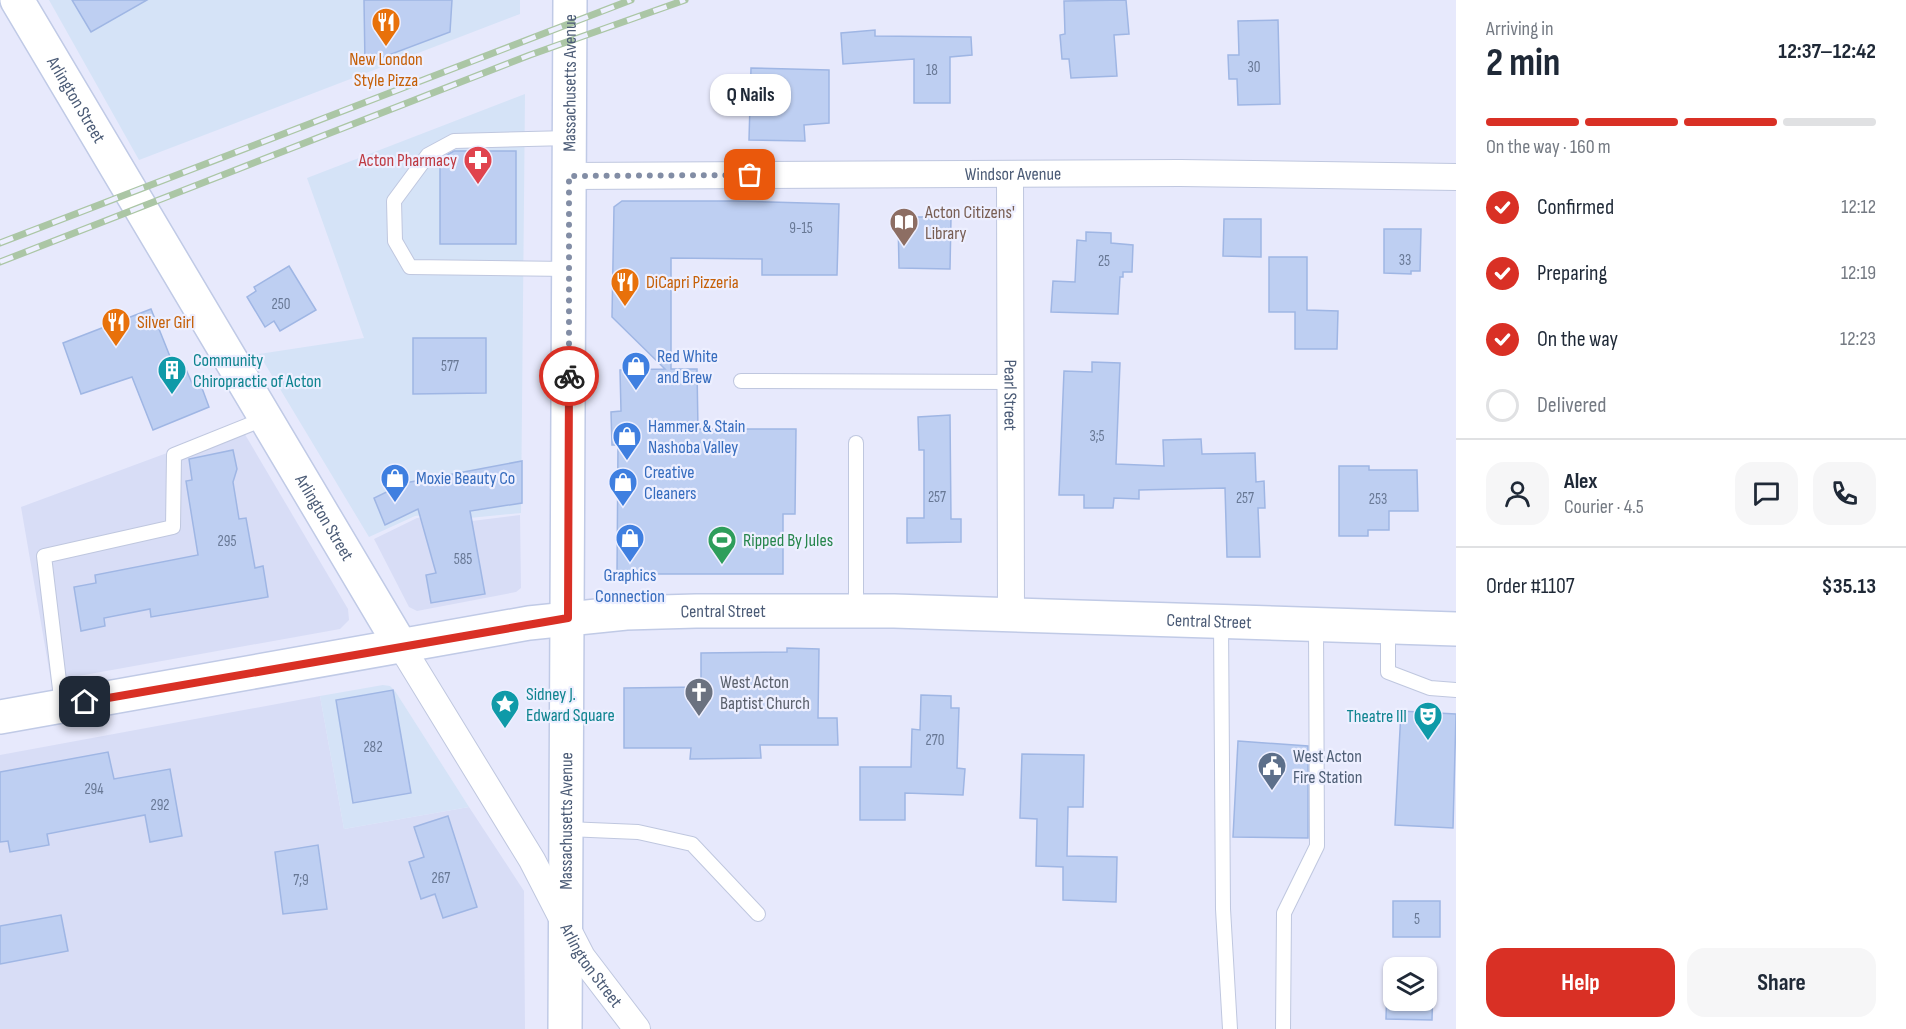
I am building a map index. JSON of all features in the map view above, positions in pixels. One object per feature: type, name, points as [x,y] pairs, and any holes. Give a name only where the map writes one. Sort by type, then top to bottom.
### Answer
[{"type":"street","name":"Arlington Street","points":[[17,0],[401,646],[532,860],[582,957],[638,1029]]},
{"type":"street","name":"Massachusetts Avenue","points":[[565,1029],[570,0]]},
{"type":"street","name":"Windsor Avenue","points":[[569,176],[1010,176],[1180,173],[1456,177]]},
{"type":"street","name":"Pearl Street","points":[[1010,176],[1011,615]]},
{"type":"street","name":"Central Street","points":[[0,717],[568,618],[696,611],[856,610],[1456,629]]},
{"type":"lane","points":[[569,138],[454,141],[428,154],[394,201],[394,241],[410,267],[569,269]]},
{"type":"lane","points":[[741,381],[1010,382]]},
{"type":"lane","points":[[62,706],[44,556],[173,527],[174,455],[266,418]]},
{"type":"lane","points":[[856,443],[856,610]]},
{"type":"lane","points":[[1221,622],[1223,909],[1230,1029]]},
{"type":"lane","points":[[1283,1029],[1284,913],[1317,846],[1316,624]]},
{"type":"lane","points":[[1388,626],[1388,672],[1430,688],[1456,690]]},
{"type":"lane","points":[[567,829],[638,832],[692,844],[758,914]]},
{"type":"shaded area","points":[[49,0],[520,0],[520,14],[139,160]]},
{"type":"shaded area","points":[[525,94],[521,513],[459,519],[457,512],[415,516],[369,537],[259,354],[364,338],[307,178]]},
{"type":"shaded area","points":[[240,426],[348,609],[349,620],[340,629],[51,681],[21,507]]},
{"type":"shaded area","points":[[455,514],[456,523],[520,515],[521,588],[516,592],[417,611],[409,607],[374,539],[417,518]]},
{"type":"shaded area","points":[[383,685],[390,686],[395,691],[469,807],[344,829],[320,696]]},
{"type":"shaded area","points":[[320,696],[344,829],[469,807],[524,891],[525,1029],[0,1029],[0,755]]},
{"type":"building","points":[[72,0],[147,0],[91,32]]},
{"type":"building","name":"New London Style Pizza","points":[[364,0],[452,0],[450,32],[365,64]]},
{"type":"building","points":[[1126,0],[1129,34],[1114,35],[1117,76],[1071,78],[1069,59],[1062,59],[1060,35],[1065,34],[1064,1]]},
{"type":"building","points":[[1278,20],[1280,104],[1238,105],[1237,79],[1229,79],[1228,55],[1239,55],[1238,21]]},
{"type":"building","points":[[875,30],[875,36],[971,37],[972,55],[950,57],[950,103],[914,103],[914,59],[843,64],[841,33]]},
{"type":"building","points":[[751,68],[829,70],[829,123],[804,125],[805,141],[749,140]]},
{"type":"building","name":"Acton Pharmacy","points":[[454,151],[516,151],[516,244],[440,244],[440,159]]},
{"type":"building","points":[[622,201],[839,204],[837,275],[762,275],[762,259],[671,258],[671,369],[697,369],[698,429],[796,429],[795,514],[783,514],[783,574],[617,574],[618,445],[612,445],[611,412],[621,411],[620,370],[665,369],[612,317],[614,207]]},
{"type":"building","name":"Acton Citizens' Library","points":[[898,217],[951,217],[950,269],[899,268]]},
{"type":"building","points":[[1224,219],[1261,219],[1261,257],[1223,256]]},
{"type":"building","points":[[1384,229],[1421,229],[1420,271],[1411,271],[1411,274],[1384,273]]},
{"type":"building","points":[[1086,232],[1111,233],[1111,243],[1133,245],[1132,272],[1123,272],[1123,277],[1120,277],[1118,314],[1051,312],[1053,281],[1075,282],[1077,240],[1086,241]]},
{"type":"building","points":[[1269,257],[1307,257],[1307,310],[1338,311],[1337,349],[1295,349],[1295,312],[1269,312]]},
{"type":"building","points":[[289,266],[316,310],[280,331],[274,321],[265,327],[247,297],[256,291],[254,287]]},
{"type":"building","name":"Silver Girl","points":[[151,309],[175,369],[184,365],[192,383],[199,380],[209,407],[153,430],[132,377],[81,394],[63,343]]},
{"type":"building","points":[[413,338],[486,338],[486,393],[413,394]]},
{"type":"building","points":[[1092,362],[1120,363],[1116,464],[1164,466],[1163,440],[1201,439],[1202,454],[1255,453],[1256,482],[1264,481],[1265,508],[1258,508],[1260,557],[1227,557],[1225,488],[1139,490],[1139,499],[1114,498],[1113,508],[1084,508],[1084,495],[1059,495],[1064,371],[1092,372]]},
{"type":"building","points":[[950,415],[951,519],[961,519],[961,542],[907,543],[907,518],[924,518],[924,450],[919,450],[918,417]]},
{"type":"building","points":[[233,450],[237,469],[233,482],[239,519],[246,518],[255,568],[263,566],[268,597],[151,617],[150,609],[104,618],[105,626],[81,631],[74,587],[96,583],[95,575],[198,555],[186,481],[192,480],[189,459]]},
{"type":"building","points":[[522,461],[522,503],[470,511],[485,594],[431,603],[426,575],[436,573],[418,509],[385,525],[374,498],[405,483]]},
{"type":"building","points":[[1339,466],[1369,466],[1369,470],[1417,470],[1418,511],[1389,511],[1389,530],[1368,530],[1368,536],[1339,536]]},
{"type":"building","name":"West Acton Baptist Church","points":[[787,648],[819,649],[818,718],[837,718],[838,745],[760,745],[761,758],[690,759],[691,748],[624,748],[624,688],[701,687],[701,653],[787,652]]},
{"type":"building","points":[[393,690],[411,793],[353,803],[336,700]]},
{"type":"building","points":[[921,695],[951,696],[951,708],[959,708],[957,768],[965,769],[963,795],[905,793],[905,820],[860,820],[860,767],[911,767],[912,729],[920,730]]},
{"type":"building","name":"Theatre III","points":[[1401,711],[1456,714],[1453,828],[1395,825]]},
{"type":"building","name":"West Acton Fire Station","points":[[1238,741],[1308,746],[1308,838],[1233,837]]},
{"type":"building","points":[[108,752],[114,779],[170,769],[182,836],[150,842],[145,815],[47,834],[49,845],[10,852],[8,841],[0,842],[0,772]]},
{"type":"building","points":[[1022,754],[1084,755],[1083,807],[1068,807],[1067,856],[1117,857],[1116,902],[1063,900],[1063,867],[1036,866],[1037,819],[1020,818]]},
{"type":"building","points":[[448,816],[477,907],[443,918],[435,894],[421,899],[409,862],[424,857],[414,827]]},
{"type":"building","points":[[318,845],[327,909],[283,914],[275,852]]},
{"type":"building","points":[[1393,901],[1440,901],[1440,937],[1393,937]]},
{"type":"building","points":[[61,915],[68,951],[0,964],[0,926]]},
{"type":"building","points":[[1386,1011],[1432,1011],[1432,1020],[1386,1019]]},
{"type":"railway","points":[[0,243],[631,0]]},
{"type":"railway","points":[[0,262],[530,55],[685,0]]},
{"type":"way so far","points":[[569,376],[569,176],[750,175]]},
{"type":"place","name":"New London Style Pizza","points":[[386,48]]},
{"type":"place","name":"Q Nails","points":[[750,175]]},
{"type":"place","name":"Acton Pharmacy","points":[[478,186]]},
{"type":"place","name":"Acton Citizens' Library","points":[[904,248]]},
{"type":"place","name":"DiCapri Pizzeria","points":[[625,308]]},
{"type":"place","name":"Silver Girl","points":[[116,348]]},
{"type":"place","name":"Red White and Brew","points":[[636,392]]},
{"type":"place","name":"Community Chiropractic of Acton","points":[[172,396]]},
{"type":"place","name":"Hammer & Stain Nashoba Valley","points":[[627,462]]},
{"type":"place","name":"Moxie Beauty Co","points":[[395,504]]},
{"type":"place","name":"Creative Cleaners","points":[[623,508]]},
{"type":"place","name":"Graphics Connection","points":[[630,564]]},
{"type":"place","name":"Ripped By Jules","points":[[722,566]]},
{"type":"place","name":"West Acton Baptist Church","points":[[699,718]]},
{"type":"place","name":"Sidney J. Edward Square","points":[[505,730]]},
{"type":"place","name":"Theatre III","points":[[1428,742]]},
{"type":"place","name":"West Acton Fire Station","points":[[1272,792]]},
{"type":"route","points":[[85,702],[568,618],[569,376]]}]
